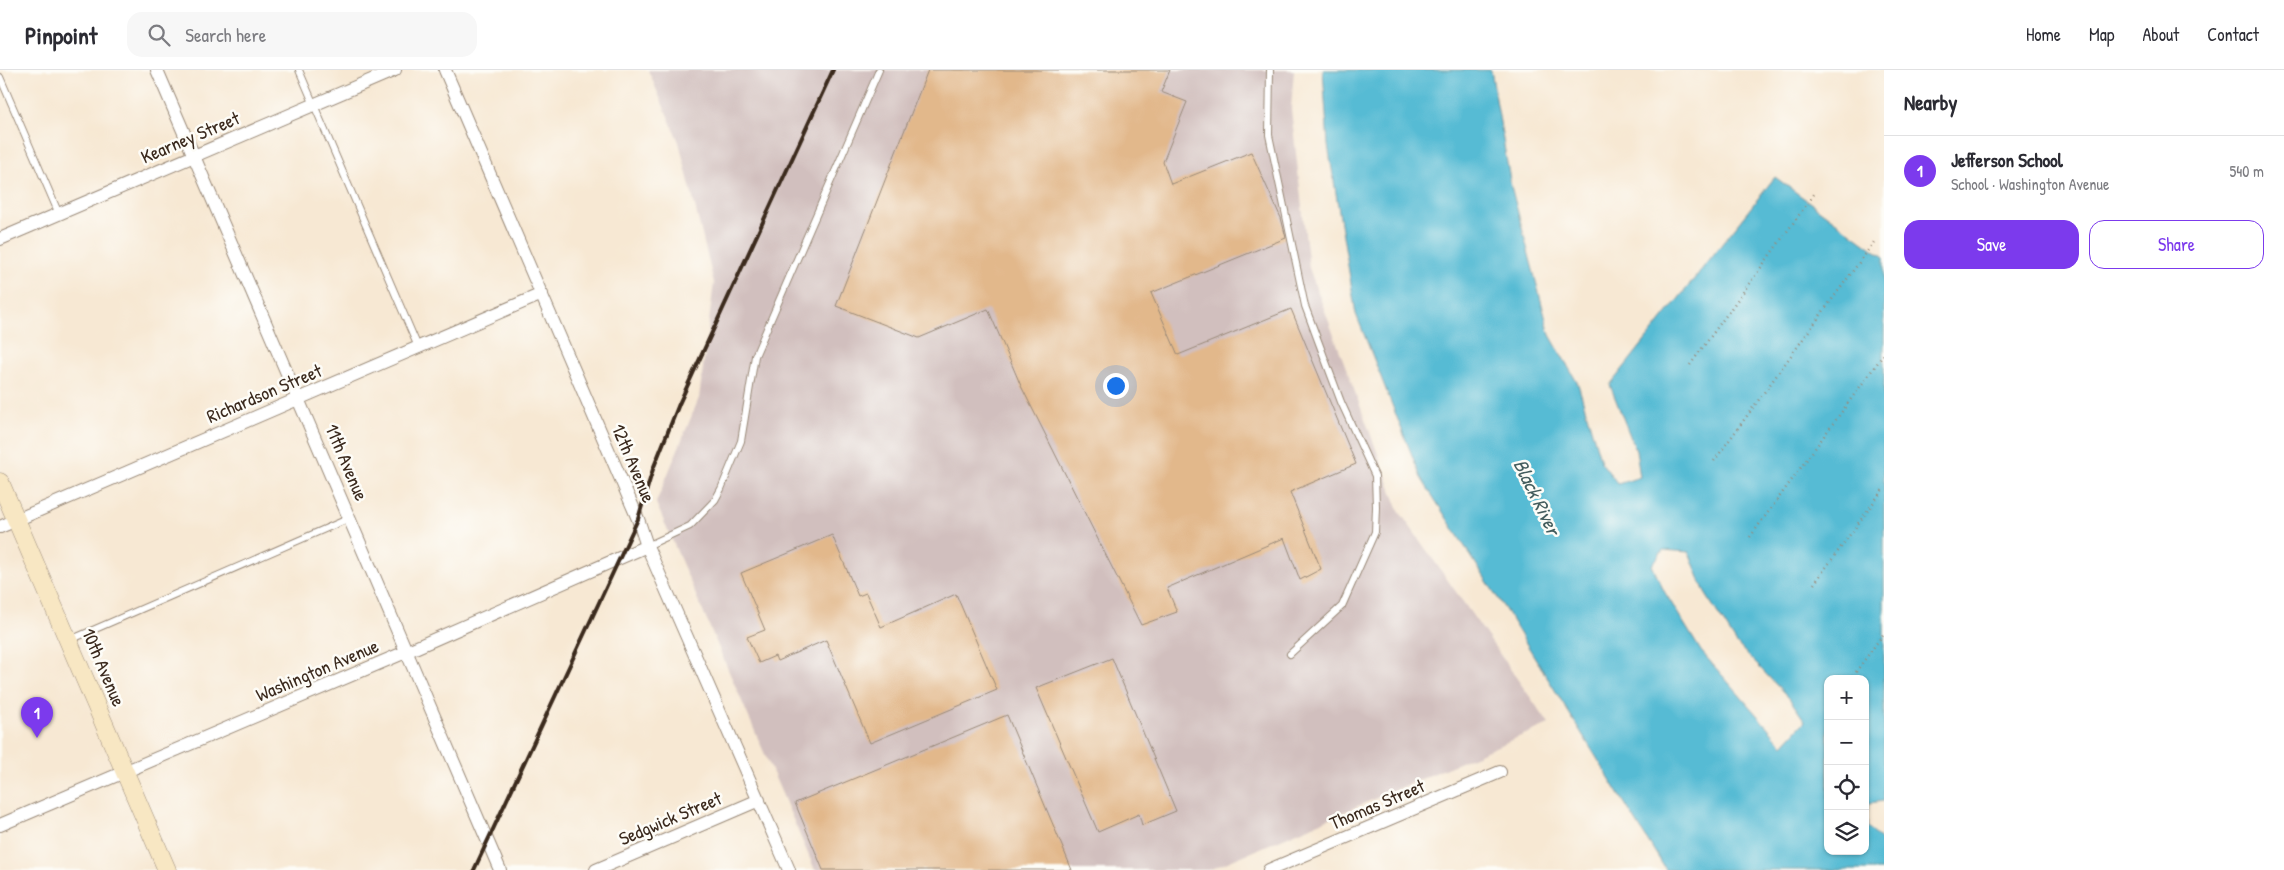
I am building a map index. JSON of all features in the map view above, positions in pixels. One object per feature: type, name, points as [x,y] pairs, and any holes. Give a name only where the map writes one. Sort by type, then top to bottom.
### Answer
[{"type":"street","name":"11th Avenue","points":[[157,70],[408,651],[500,870]]},
{"type":"street","name":"Kearney Street","points":[[0,239],[394,70]]},
{"type":"street","name":"12th Avenue","points":[[445,70],[638,519],[647,546],[789,870]]},
{"type":"street","name":"Richardson Street","points":[[0,527],[542,294]]},
{"type":"street","name":"10th Avenue","points":[[0,482],[167,870]]},
{"type":"street","name":"Washington Avenue","points":[[0,825],[408,651],[647,546]]},
{"type":"street","name":"Thomas Street","points":[[1269,870],[1500,772]]},
{"type":"street","name":"Sedgwick Street","points":[[596,870],[759,800]]},
{"type":"lane","points":[[299,70],[305,89],[314,105],[418,347]]},
{"type":"lane","points":[[647,546],[690,526],[715,500],[721,489],[742,440],[755,356],[879,70]]},
{"type":"lane","points":[[1270,70],[1268,135],[1305,306],[1341,402],[1375,476],[1375,532],[1342,606],[1290,654]]},
{"type":"lane","points":[[0,76],[59,214]]},
{"type":"lane","points":[[69,640],[350,518]]},
{"type":"path","points":[[1690,365],[1815,193]]},
{"type":"path","points":[[1714,461],[1874,242]]},
{"type":"path","points":[[1750,537],[1884,354]]},
{"type":"path","points":[[1814,584],[1884,488]]},
{"type":"path","points":[[1854,675],[1884,633]]},
{"type":"shaded area","points":[[648,70],[1294,70],[1291,109],[1309,268],[1399,511],[1549,724],[1209,870],[815,870],[656,503],[699,398],[714,283],[679,142]]},
{"type":"water","name":"Black River","points":[[1323,70],[1491,70],[1511,186],[1550,335],[1578,384],[1601,462],[1618,484],[1640,477],[1636,451],[1610,385],[1775,177],[1884,257],[1884,801],[1869,803],[1869,675],[1824,675],[1824,855],[1869,855],[1869,828],[1884,844],[1884,870],[1666,870],[1508,614],[1421,478],[1356,314],[1328,145]],"holes":[[[1663,550],[1689,552],[1705,593],[1737,644],[1789,698],[1805,721],[1783,745],[1701,651],[1664,591],[1652,565]]]},
{"type":"building","points":[[928,70],[1170,70],[1161,92],[1187,102],[1163,162],[1171,184],[1251,152],[1281,218],[1286,238],[1151,293],[1178,355],[1291,309],[1356,464],[1290,492],[1321,569],[1300,580],[1284,538],[1167,588],[1177,612],[1141,625],[1021,386],[988,309],[919,338],[836,306]]},
{"type":"building","points":[[832,535],[858,596],[866,593],[881,627],[956,594],[997,690],[870,743],[826,640],[777,661],[775,656],[759,663],[747,637],[765,630],[741,573]]},
{"type":"building","points":[[1112,658],[1176,811],[1142,825],[1139,814],[1098,832],[1036,688]]},
{"type":"building","points":[[1007,715],[1072,870],[823,870],[795,803]]},
{"type":"railway","points":[[474,870],[638,519],[653,469],[679,404],[833,70]]},
{"type":"place","name":"Jefferson School","points":[[37,738]]}]
